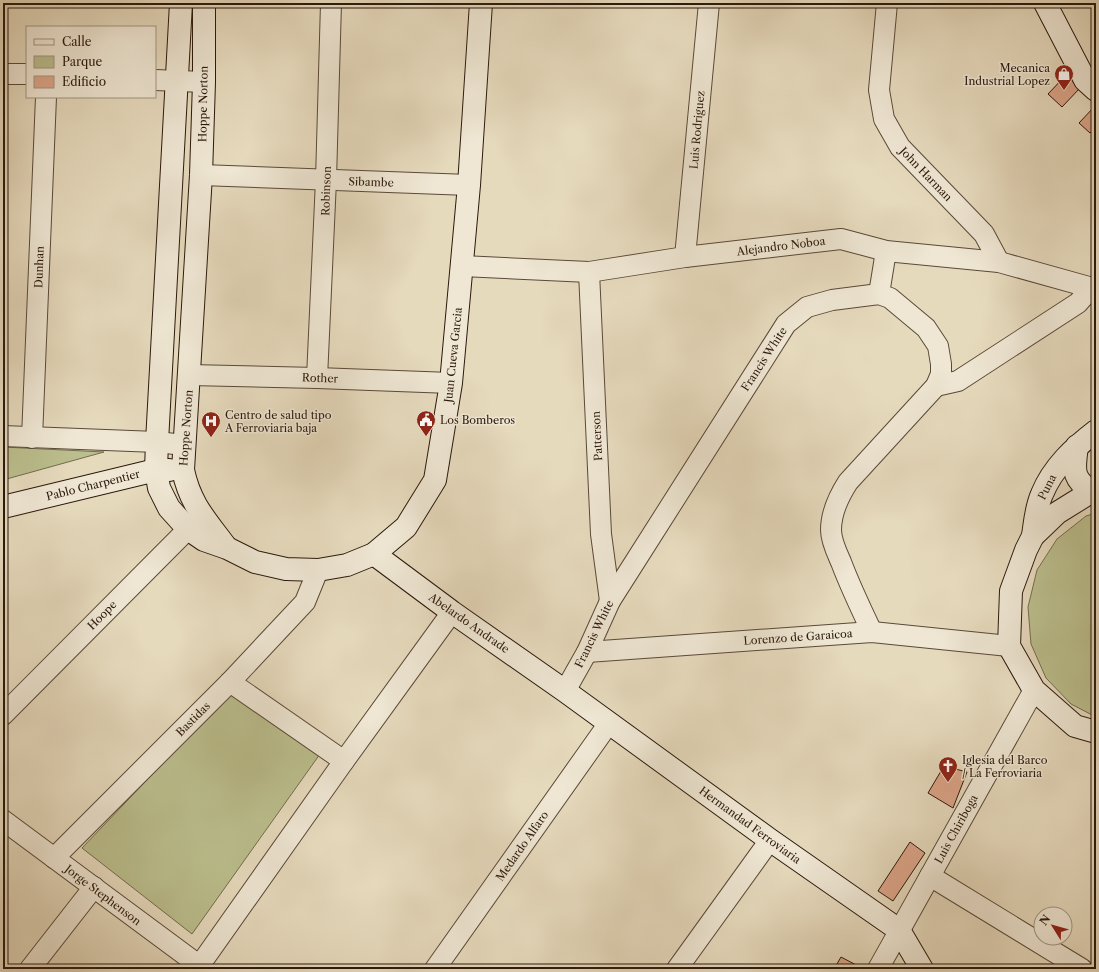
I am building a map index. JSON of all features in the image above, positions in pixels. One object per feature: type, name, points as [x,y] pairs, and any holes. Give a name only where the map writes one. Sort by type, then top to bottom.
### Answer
[{"type":"street","name":"Hoppe Norton","points":[[181,3],[156,470],[160,488],[169,508],[195,522],[227,548]]},
{"type":"street","name":"Hoppe Norton","points":[[195,522],[192,500],[183,470],[201,175],[204,82],[204,3]]},
{"type":"street","name":"Robinson","points":[[317,378],[326,180],[331,3]]},
{"type":"street","name":"Juan Cueva Garcia","points":[[227,548],[255,562],[286,569],[318,570],[347,565],[374,554],[406,527],[435,480],[450,383],[462,266],[481,3]]},
{"type":"street","name":"Luis Rodriguez","points":[[685,257],[709,3]]},
{"type":"street","name":"John Harman","points":[[888,3],[879,90],[884,119],[900,147],[984,234],[999,262]]},
{"type":"street","points":[[1045,3],[1085,80],[1096,90]]},
{"type":"street","points":[[3,74],[26,74]]},
{"type":"street","points":[[156,80],[204,82]]},
{"type":"street","name":"Dunhan","points":[[32,438],[46,98]]},
{"type":"street","name":"Sibambe","points":[[201,175],[469,185]]},
{"type":"street","name":"Alejandro Noboa","points":[[462,266],[589,272],[685,257],[841,239],[886,251],[999,262],[1094,288]]},
{"type":"street","points":[[872,632],[851,589],[836,550],[831,531],[834,513],[839,496],[848,482],[936,386],[941,374],[942,364],[938,346],[926,328],[890,298],[879,294],[886,251]]},
{"type":"street","name":"Patterson","points":[[589,272],[601,534],[610,601]]},
{"type":"street","points":[[936,386],[958,381],[1078,303],[1094,288]]},
{"type":"street","name":"Francis White","points":[[565,691],[586,652],[610,601],[786,324],[807,307],[832,300],[879,294]]},
{"type":"street","name":"Rother","points":[[189,375],[450,383]]},
{"type":"street","name":"Puna","points":[[1033,536],[1035,515],[1041,494],[1054,472],[1077,446],[1096,431]]},
{"type":"street","points":[[3,436],[157,442],[184,445]]},
{"type":"street","points":[[1077,446],[1075,466],[1077,477],[1083,486],[1095,493]]},
{"type":"street","name":"Pablo Charpentier","points":[[3,507],[156,470],[183,470]]},
{"type":"street","points":[[1095,493],[1086,495],[1057,513],[1033,536],[1026,550],[1011,591],[1009,646],[1034,690],[1075,726],[1096,732]]},
{"type":"street","name":"Hoope","points":[[3,715],[195,522]]},
{"type":"street","name":"Abelardo Andrade","points":[[374,554],[452,612],[565,691]]},
{"type":"street","name":"Bastidas","points":[[54,858],[230,682],[304,602],[318,570]]},
{"type":"street","points":[[200,968],[344,761],[452,612]]},
{"type":"street","name":"Lorenzo de Garaicoa","points":[[586,652],[872,632],[1009,646]]},
{"type":"street","points":[[230,682],[344,761]]},
{"type":"street","name":"Luis Chiriboga","points":[[878,969],[1034,690]]},
{"type":"street","name":"Hermandad Ferroviaria","points":[[565,691],[770,840],[899,930],[922,969]]},
{"type":"street","name":"Medardo Alfaro","points":[[435,969],[609,723]]},
{"type":"street","name":"Jorge Stephenson","points":[[3,820],[200,968]]},
{"type":"street","points":[[677,969],[770,840]]},
{"type":"street","points":[[930,876],[1082,969]]},
{"type":"street","points":[[30,969],[94,887]]},
{"type":"green space","points":[[3,447],[104,452],[3,480]]},
{"type":"green space","points":[[1096,513],[1096,717],[1071,704],[1046,678],[1031,644],[1028,607],[1037,570],[1057,539],[1086,516]]},
{"type":"green space","points":[[229,694],[320,754],[192,934],[82,848]]},
{"type":"building","name":"Mecanica Industrial Lopez","points":[[1066,75],[1080,88],[1062,107],[1048,94]]},
{"type":"building","points":[[1095,106],[1096,127],[1090,133],[1079,123]]},
{"type":"building","name":"Iglesia del Barco / La Ferroviaria","points":[[944,766],[967,772],[953,808],[928,793]]},
{"type":"building","points":[[910,842],[925,853],[893,901],[878,891]]},
{"type":"building","points":[[841,957],[860,967],[859,969],[834,969]]},
{"type":"place","name":"Mecanica Industrial Lopez","points":[[1064,91]]},
{"type":"place","name":"Los Bomberos","points":[[426,437]]},
{"type":"place","name":"Centro de salud tipo A Ferroviaria baja","points":[[211,438]]},
{"type":"place","name":"Iglesia del Barco / La Ferroviaria","points":[[948,783]]}]
